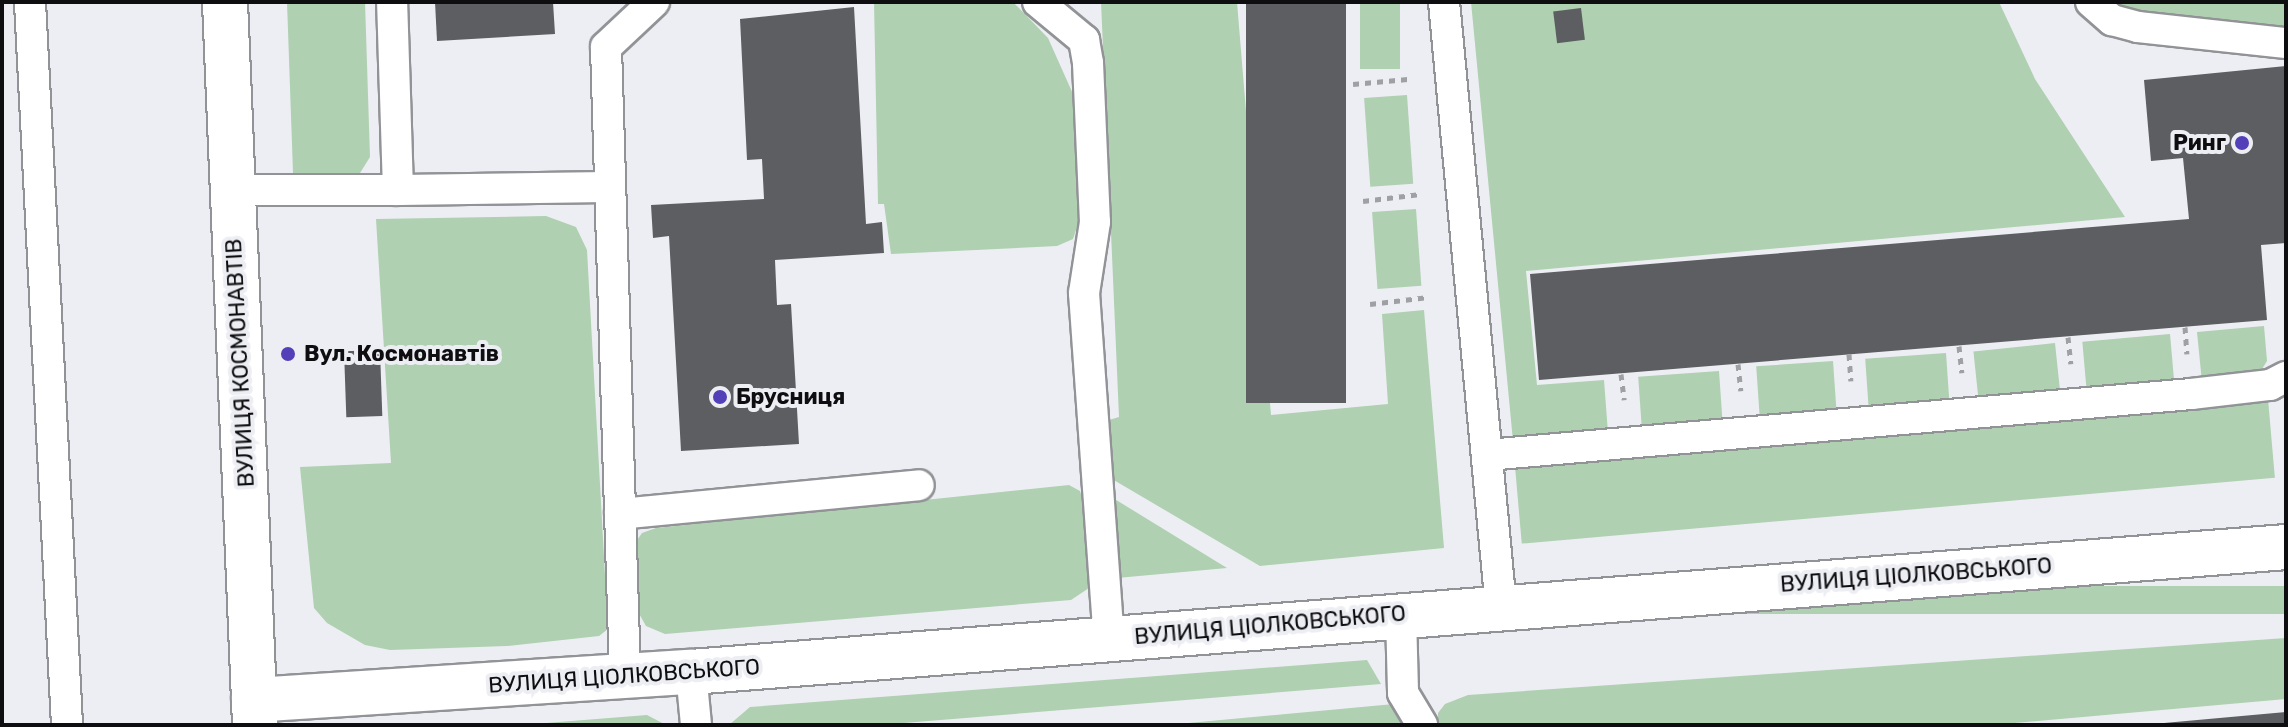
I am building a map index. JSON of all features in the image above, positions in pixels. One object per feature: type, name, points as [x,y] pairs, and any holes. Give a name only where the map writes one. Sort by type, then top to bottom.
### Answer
[{"type":"street","name":"ВУЛИЦЯ КОСМОНАВТІВ","points":[[225,2],[254,713]]},
{"type":"street","name":"ВУЛИЦЯ ЦІОЛКОВСЬКОГО","points":[[254,713],[625,676],[2286,547]]},
{"type":"lane","points":[[30,2],[67,725]]},
{"type":"lane","points":[[392,2],[398,190]]},
{"type":"lane","points":[[625,676],[606,47],[654,2]]},
{"type":"lane","points":[[1038,2],[1084,40],[1088,63],[1095,222],[1084,293],[1109,638]]},
{"type":"lane","points":[[1444,2],[1501,607]]},
{"type":"lane","points":[[2091,2],[2112,20],[2138,27],[2286,43]]},
{"type":"lane","points":[[232,190],[609,187]]},
{"type":"lane","points":[[1487,455],[2191,394],[2270,385],[2286,377]]},
{"type":"lane","points":[[620,514],[919,485]]},
{"type":"lane","points":[[1401,615],[1403,693],[1422,725]]},
{"type":"lane","points":[[691,672],[696,725]]},
{"type":"path","points":[[1353,84],[1450,76]]},
{"type":"path","points":[[1363,201],[1462,190]]},
{"type":"path","points":[[1370,304],[1472,292]]},
{"type":"green space","points":[[287,2],[365,2],[370,157],[360,173],[293,173]]},
{"type":"green space","points":[[874,2],[1013,2],[1048,38],[1073,94],[1078,224],[1073,239],[1057,246],[891,254],[884,204],[878,204]]},
{"type":"green space","points":[[1101,2],[1237,2],[1271,415],[1388,404],[1382,314],[1424,310],[1444,548],[1260,566],[1112,479],[1109,420],[1119,417]]},
{"type":"green space","points":[[1360,2],[1400,2],[1400,69],[1360,69]]},
{"type":"green space","points":[[1471,2],[1999,2],[2035,79],[2125,217],[1526,271],[1537,385],[1604,380],[1608,433],[1513,441]]},
{"type":"green space","points":[[2112,2],[2286,2],[2286,27],[2128,10]]},
{"type":"green space","points":[[1407,95],[1413,184],[1370,187],[1364,98]]},
{"type":"green space","points":[[1416,209],[1421,286],[1377,289],[1372,212]]},
{"type":"green space","points":[[546,216],[576,227],[587,250],[608,629],[599,636],[507,646],[390,650],[365,645],[327,623],[314,608],[300,467],[391,463],[376,219]]},
{"type":"green space","points":[[2264,326],[2267,361],[2262,369],[2202,382],[2197,332]]},
{"type":"green space","points":[[2170,334],[2174,384],[2087,391],[2082,342]]},
{"type":"green space","points":[[2055,343],[2060,394],[1979,402],[1973,352]]},
{"type":"green space","points":[[1946,353],[1950,404],[1869,410],[1865,359]]},
{"type":"green space","points":[[1833,361],[1837,414],[1760,419],[1756,366]]},
{"type":"green space","points":[[1719,371],[1723,423],[1642,429],[1638,377]]},
{"type":"green space","points":[[2268,399],[2275,478],[1522,544],[1515,465]]},
{"type":"green space","points":[[1069,485],[1080,491],[1084,504],[1091,577],[1089,588],[1071,600],[665,634],[646,626],[637,610],[635,543],[642,533],[656,528]]},
{"type":"green space","points":[[1113,498],[1227,568],[1117,578]]},
{"type":"green space","points":[[1602,586],[2286,586],[2286,614],[1602,614]]},
{"type":"green space","points":[[2286,638],[2286,699],[1993,725],[1438,725],[1438,713],[1445,704],[1468,695]]},
{"type":"green space","points":[[1367,660],[1381,684],[879,725],[729,725],[750,707]]},
{"type":"green space","points":[[1394,704],[1406,725],[1167,725]]},
{"type":"green space","points":[[647,715],[666,725],[521,725]]},
{"type":"building","points":[[435,2],[553,2],[555,34],[437,41]]},
{"type":"building","points":[[1246,2],[1346,2],[1346,403],[1246,403]]},
{"type":"building","points":[[854,7],[866,224],[882,222],[884,253],[775,260],[777,305],[791,304],[799,444],[681,451],[669,236],[653,238],[651,205],[764,199],[762,159],[747,160],[740,19]]},
{"type":"building","points":[[1581,8],[1585,40],[1557,43],[1553,11]]},
{"type":"building","points":[[2286,66],[2286,243],[2261,245],[2267,320],[1539,380],[1530,274],[2189,219],[2183,158],[2151,161],[2144,80]]},
{"type":"building","points":[[380,350],[382,416],[346,417],[344,351]]},
{"type":"building","points":[[2286,712],[2286,725],[2164,725],[2164,723]]},
{"type":"place","name":"Ринг","points":[[2242,143]]},
{"type":"place","name":"Вул. Космонавтів","points":[[288,354]]},
{"type":"place","name":"Брусниця","points":[[720,397]]}]
